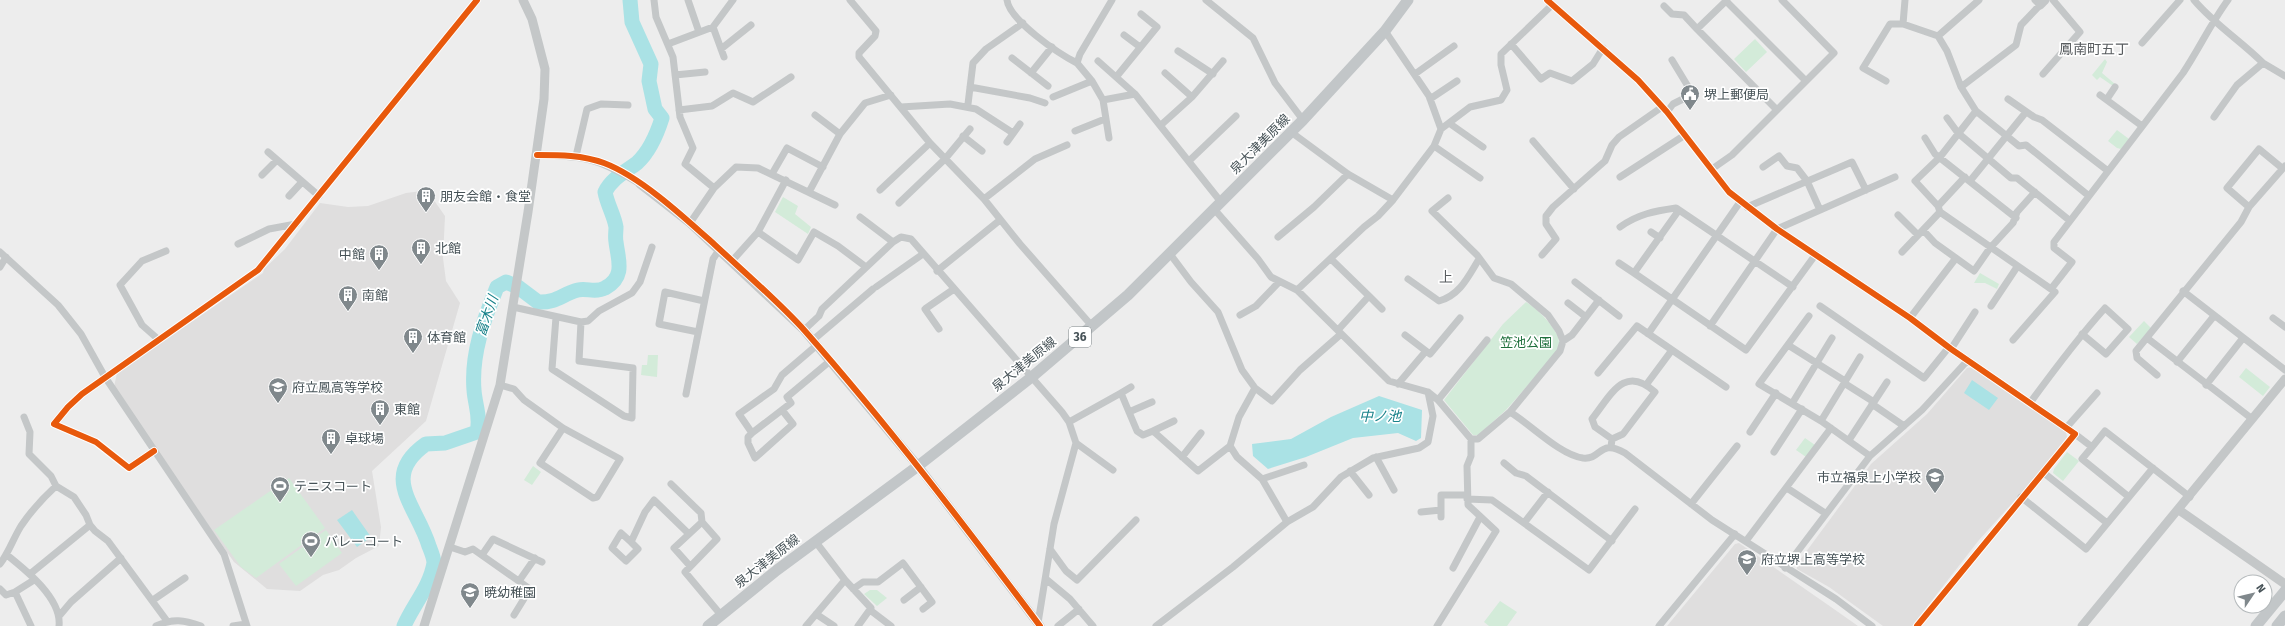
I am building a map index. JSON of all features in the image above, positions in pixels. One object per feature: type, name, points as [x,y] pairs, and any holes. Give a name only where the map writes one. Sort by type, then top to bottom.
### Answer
[{"type":"main road","name":"泉大津美原線","points":[[708,626],[815,541],[918,466],[1032,376],[1092,326],[1170,254],[1303,120],[1385,31],[1408,0]]},
{"type":"main road","points":[[2256,626],[2285,591]]},
{"type":"main road","points":[[2277,626],[2285,616]]},
{"type":"street","points":[[154,451],[129,468],[96,442],[54,424],[74,400],[258,270],[477,0]]},
{"type":"street","points":[[424,626],[500,385],[537,155],[544,99],[545,68],[532,19],[522,0]]},
{"type":"street","points":[[654,0],[656,17],[673,56],[680,117],[693,148],[685,164],[714,188]]},
{"type":"street","points":[[688,0],[699,32]]},
{"type":"street","points":[[668,44],[713,27],[733,0]]},
{"type":"street","points":[[850,0],[876,31],[875,36],[859,54],[859,57],[930,142],[984,199],[1000,220],[1092,326]]},
{"type":"street","points":[[1007,0],[1010,10],[1052,47],[1077,63],[1092,81],[1103,100],[1109,138]]},
{"type":"street","points":[[1077,63],[1080,54],[1112,0]]},
{"type":"street","points":[[1206,0],[1253,38],[1275,83],[1303,120]]},
{"type":"street","points":[[1697,29],[1726,0],[1805,80]]},
{"type":"street","points":[[1712,170],[1732,155],[1805,80],[1834,53],[1782,0]]},
{"type":"street","points":[[1903,24],[1905,0]]},
{"type":"street","points":[[1938,36],[1979,0]]},
{"type":"street","points":[[2043,74],[2080,32],[2053,0]]},
{"type":"street","points":[[2142,43],[2180,0]]},
{"type":"street","points":[[2194,0],[2214,21],[2263,63],[2285,76]]},
{"type":"street","points":[[2051,289],[2072,262],[2054,248],[2054,242],[2069,220],[2089,196],[2196,55],[2214,21],[2228,0]]},
{"type":"street","points":[[1297,290],[1364,227],[1378,216],[1393,200],[1434,146],[1441,129],[1470,106],[1501,100],[1507,90],[1501,65],[1501,54],[1550,2],[1638,80],[1685,135],[1728,192],[1740,202],[1777,229],[1910,318],[1950,348],[2030,402],[2092,447]]},
{"type":"street","points":[[1961,87],[2016,45],[2021,25],[2040,2]]},
{"type":"street","points":[[1664,6],[1672,14],[1684,15],[1776,109]]},
{"type":"street","points":[[1117,76],[1157,27],[1141,14]]},
{"type":"street","points":[[968,104],[973,63],[986,49],[1023,22]]},
{"type":"street","points":[[1886,81],[1863,68],[1890,24],[1903,24],[1938,36],[1947,51],[1961,87],[1976,111],[2019,146],[2026,145],[2089,196]]},
{"type":"street","points":[[713,27],[722,53],[751,25]]},
{"type":"street","points":[[1385,31],[1415,74],[1430,99],[1441,129]]},
{"type":"street","points":[[1124,35],[1140,47]]},
{"type":"street","points":[[1511,44],[1541,79],[1550,73],[1572,81],[1593,64],[1603,48]]},
{"type":"street","points":[[1415,74],[1454,46]]},
{"type":"street","points":[[1031,73],[1052,47]]},
{"type":"street","points":[[1178,51],[1213,74]]},
{"type":"street","points":[[1012,58],[1048,86]]},
{"type":"street","points":[[1542,255],[1556,239],[1546,224],[1546,216],[1553,207],[1605,160],[1612,145],[1619,137],[1673,104],[1694,96],[1672,60]]},
{"type":"street","points":[[1098,61],[1117,76],[1135,94],[1161,125],[1189,161],[1218,206],[1271,277],[1297,290],[1389,381],[1428,392],[1438,400],[1471,439],[1471,456],[1467,466],[1468,505],[1496,531],[1437,626]]},
{"type":"street","points":[[1161,125],[1192,97],[1224,61]]},
{"type":"street","points":[[2214,117],[2237,85],[2263,63]]},
{"type":"street","points":[[675,75],[705,72]]},
{"type":"street","points":[[1165,73],[1192,97]]},
{"type":"street","points":[[679,110],[712,106],[733,93],[754,102],[791,77]]},
{"type":"street","points":[[1053,97],[1092,81]]},
{"type":"street","points":[[1430,99],[1457,81]]},
{"type":"street","points":[[970,87],[1030,98],[1045,103]]},
{"type":"street","points":[[2106,99],[2115,87]]},
{"type":"street","points":[[1103,100],[1135,94]]},
{"type":"street","points":[[2100,94],[2142,126]]},
{"type":"street","points":[[809,192],[840,134],[865,103],[891,95]]},
{"type":"street","points":[[2008,99],[2034,117],[2042,120],[2108,171]]},
{"type":"street","points":[[576,156],[587,109],[601,104],[628,105]]},
{"type":"street","points":[[901,107],[944,104],[976,109],[1013,133]]},
{"type":"street","points":[[1976,111],[1940,157],[1915,181],[1939,209],[1990,248],[2055,292],[2013,340]]},
{"type":"street","points":[[1902,252],[1920,233],[1939,209],[1989,159],[2026,112]]},
{"type":"street","points":[[815,115],[840,134]]},
{"type":"street","points":[[1189,161],[1236,116]]},
{"type":"street","points":[[1947,118],[1958,133],[2011,178],[2018,178],[2069,220]]},
{"type":"street","points":[[1075,131],[1105,119]]},
{"type":"street","points":[[1449,123],[1483,147]]},
{"type":"street","points":[[1007,142],[1020,124]]},
{"type":"street","points":[[899,203],[945,159],[970,129]]},
{"type":"street","points":[[1291,132],[1348,174],[1393,200]]},
{"type":"street","points":[[1620,177],[1685,135]]},
{"type":"street","points":[[963,136],[982,151]]},
{"type":"street","points":[[1925,138],[1940,157],[2016,218]]},
{"type":"street","points":[[1533,141],[1574,189]]},
{"type":"street","points":[[880,190],[930,142]]},
{"type":"street","points":[[984,199],[1036,159],[1067,145]]},
{"type":"street","points":[[1434,146],[1480,178]]},
{"type":"street","points":[[772,174],[787,148],[823,167]]},
{"type":"street","points":[[2157,376],[2137,358],[2136,351],[2183,291],[2241,222],[2249,207],[2283,167],[2259,149],[2227,188],[2249,207]]},
{"type":"street","points":[[268,152],[319,196]]},
{"type":"street","points":[[537,155],[576,156],[604,163],[640,184],[690,223],[732,261],[804,330],[815,343],[918,466],[1039,624]]},
{"type":"street","points":[[1763,167],[1779,156],[1787,166],[1797,168],[1807,181],[1820,210]]},
{"type":"street","points":[[262,175],[277,160]]},
{"type":"street","points":[[1747,207],[1852,162],[1866,190]]},
{"type":"street","points":[[690,223],[714,188],[736,167],[758,168],[786,180],[835,205]]},
{"type":"street","points":[[1278,237],[1314,207],[1348,174]]},
{"type":"street","points":[[1710,326],[1777,229],[1895,177]]},
{"type":"street","points":[[732,261],[758,232],[786,180]]},
{"type":"street","points":[[289,196],[302,182]]},
{"type":"street","points":[[1898,215],[1920,233],[1974,270],[1990,248],[2016,218],[2017,212],[2035,192]]},
{"type":"street","points":[[1448,198],[1432,211],[1477,255],[1494,278],[1511,284],[1548,315],[1559,331],[1563,341],[1560,351],[1510,412],[1478,439],[1471,439]]},
{"type":"street","points":[[1648,334],[1740,202]]},
{"type":"street","points":[[1620,227],[1634,217],[1646,213],[1676,208],[1792,287]]},
{"type":"street","points":[[1634,273],[1679,210]]},
{"type":"street","points":[[860,217],[893,242]]},
{"type":"street","points":[[937,270],[1000,220]]},
{"type":"street","points":[[238,244],[269,229],[296,224]]},
{"type":"street","points":[[758,232],[798,260],[814,232],[838,246],[866,267]]},
{"type":"street","points":[[1651,232],[1660,238]]},
{"type":"street","points":[[804,330],[819,316],[822,309],[893,242],[901,237],[911,240],[1032,376],[1069,422],[1076,443],[1054,524],[1039,624]]},
{"type":"street","points":[[513,306],[556,317],[581,322],[588,321],[600,311],[632,293],[640,282],[652,247]]},
{"type":"street","points":[[686,394],[713,259],[719,250]]},
{"type":"street","points":[[159,340],[142,325],[120,285],[142,261],[166,251]]},
{"type":"street","points":[[0,252],[58,305],[80,334],[105,377],[224,554],[246,625],[233,626]]},
{"type":"street","points":[[752,433],[739,414],[774,389],[782,374],[875,288],[923,254]]},
{"type":"street","points":[[1170,254],[1191,282],[1218,312],[1242,370],[1255,388],[1272,401],[1300,370],[1339,332],[1369,296]]},
{"type":"street","points":[[1619,263],[1749,352],[1816,254]]},
{"type":"street","points":[[0,267],[6,257]]},
{"type":"street","points":[[1910,318],[1956,258]]},
{"type":"street","points":[[1331,259],[1382,309]]},
{"type":"street","points":[[1408,279],[1439,301],[1446,299],[1460,289],[1479,259]]},
{"type":"street","points":[[1991,306],[2017,267]]},
{"type":"street","points":[[1240,315],[1256,306],[1279,282]]},
{"type":"street","points":[[1576,282],[1619,316]]},
{"type":"street","points":[[939,329],[925,309],[954,289]]},
{"type":"street","points":[[2183,291],[2285,370]]},
{"type":"street","points":[[698,332],[659,324],[665,292],[704,301]]},
{"type":"street","points":[[1563,341],[1572,335],[1599,300]]},
{"type":"street","points":[[1568,303],[1586,317]]},
{"type":"street","points":[[1820,306],[1924,378],[1950,348],[1975,312]]},
{"type":"street","points":[[2030,402],[2082,334],[2105,308],[2128,329],[2106,354],[2082,334]]},
{"type":"street","points":[[1809,316],[1759,384],[1793,402],[1870,456]]},
{"type":"street","points":[[2177,362],[2214,316]]},
{"type":"street","points":[[556,317],[552,369],[624,416],[632,418],[633,368],[579,361],[581,322]]},
{"type":"street","points":[[1405,334],[1430,354],[1460,318]]},
{"type":"street","points":[[2274,318],[2285,327]]},
{"type":"street","points":[[1598,373],[1637,326],[1726,387]]},
{"type":"street","points":[[1793,402],[1832,338]]},
{"type":"street","points":[[2147,338],[2206,385],[2251,418]]},
{"type":"street","points":[[2206,385],[2243,338]]},
{"type":"street","points":[[1438,400],[1487,340]]},
{"type":"street","points":[[1788,344],[1816,362],[1904,426]]},
{"type":"street","points":[[1646,384],[1672,350]]},
{"type":"street","points":[[1398,384],[1426,351]]},
{"type":"street","points":[[1822,421],[1860,357]]},
{"type":"street","points":[[1785,568],[1870,456],[1922,410],[1968,360]]},
{"type":"street","points":[[782,410],[793,424],[755,458],[748,443],[748,437],[752,433],[791,403],[787,397],[830,361]]},
{"type":"street","points":[[2082,626],[2190,497],[2251,418],[2285,379]]},
{"type":"street","points":[[1632,380],[1646,384],[1655,392],[1623,434],[1612,439],[1595,426],[1592,419],[1622,382],[1632,380]]},
{"type":"street","points":[[1849,440],[1887,382]]},
{"type":"street","points":[[500,385],[514,389],[524,400],[563,428],[620,459],[597,497],[593,498],[540,463],[563,428]]},
{"type":"street","points":[[1069,422],[1131,387]]},
{"type":"street","points":[[1153,431],[1198,471],[1230,446],[1239,417],[1255,388]]},
{"type":"street","points":[[1156,626],[1233,568],[1287,522],[1313,507],[1341,477],[1376,457],[1419,448],[1428,442],[1433,416],[1428,392]]},
{"type":"street","points":[[1121,393],[1137,431],[1143,435],[1174,421]]},
{"type":"street","points":[[1750,432],[1776,393]]},
{"type":"street","points":[[2066,428],[2097,393]]},
{"type":"street","points":[[1129,412],[1152,402]]},
{"type":"street","points":[[1774,452],[1802,409]]},
{"type":"street","points":[[1510,412],[1550,441],[1577,456],[1589,458],[1605,448],[1611,447],[1625,453],[1691,504],[1785,568],[1836,599],[1872,626]]},
{"type":"street","points":[[24,417],[30,432],[29,454],[51,476],[56,486],[74,497],[86,515],[90,525],[108,541],[167,620]]},
{"type":"street","points":[[1746,541],[1831,428]]},
{"type":"street","points":[[2129,497],[2082,459],[2105,431],[2190,497]]},
{"type":"street","points":[[1182,458],[1201,433]]},
{"type":"street","points":[[1917,626],[2021,497],[2044,473],[2075,434]]},
{"type":"street","points":[[1611,447],[1612,439]]},
{"type":"street","points":[[1076,443],[1113,470]]},
{"type":"street","points":[[1230,446],[1237,457],[1262,479],[1287,522]]},
{"type":"street","points":[[1691,504],[1737,446]]},
{"type":"street","points":[[1376,457],[1394,490]]},
{"type":"street","points":[[1504,462],[1516,473],[1526,476],[1612,540]]},
{"type":"street","points":[[1262,479],[1304,466]]},
{"type":"street","points":[[2021,497],[2086,549],[2153,468]]},
{"type":"street","points":[[1350,471],[1369,495]]},
{"type":"street","points":[[2044,473],[2107,523]]},
{"type":"street","points":[[671,484],[701,513],[702,522],[717,539],[684,572],[721,615]]},
{"type":"street","points":[[0,564],[7,555],[21,527],[39,503],[56,486]]},
{"type":"street","points":[[1787,488],[1825,514]]},
{"type":"street","points":[[1524,523],[1548,492]]},
{"type":"street","points":[[1421,512],[1441,514],[1441,495],[1492,500],[1590,570],[1635,509]]},
{"type":"street","points":[[631,542],[645,512],[654,500],[689,534]]},
{"type":"street","points":[[2179,510],[2285,584]]},
{"type":"street","points":[[1453,568],[1480,517]]},
{"type":"street","points":[[1050,549],[1066,572],[1077,580],[1136,520]]},
{"type":"street","points":[[690,566],[674,548],[702,522]]},
{"type":"street","points":[[0,589],[6,595],[15,592],[90,525]]},
{"type":"street","points":[[1659,626],[1735,534]]},
{"type":"street","points":[[482,555],[493,539],[542,562]]},
{"type":"street","points":[[815,541],[845,580],[871,608],[870,610],[891,626]]},
{"type":"street","points":[[450,547],[465,552],[474,549],[530,589],[514,615]]},
{"type":"street","points":[[7,555],[32,577],[52,600],[60,615],[59,626]]},
{"type":"street","points":[[60,615],[71,602],[121,558]]},
{"type":"street","points":[[519,581],[535,558]]},
{"type":"street","points":[[853,589],[863,582],[878,582],[903,564],[932,602],[923,609]]},
{"type":"street","points":[[153,600],[185,578]]},
{"type":"street","points":[[1046,579],[1070,599],[1093,626]]},
{"type":"street","points":[[806,626],[845,580]]},
{"type":"street","points":[[904,600],[921,587]]},
{"type":"street","points":[[15,592],[31,626]]},
{"type":"street","points":[[1058,626],[1079,609]]},
{"type":"street","points":[[858,626],[870,610]]},
{"type":"street","points":[[816,614],[834,626]]},
{"type":"street","points":[[156,626],[167,620],[183,620],[201,626]]},
{"type":"shaded area","name":"府立鳳高等学校","points":[[422,191],[431,196],[445,216],[443,258],[446,281],[460,303],[426,421],[372,471],[381,527],[379,546],[356,558],[339,570],[323,575],[300,591],[267,589],[234,562],[224,548],[114,387],[117,373],[263,273],[264,269],[285,249],[320,203],[348,207],[368,206],[406,193]]},
{"type":"shaded area","name":"市立福泉上小学校","points":[[1972,367],[2066,432],[2067,437],[2036,477],[1979,540],[1912,626],[1883,626],[1829,587],[1797,569],[1797,564],[1871,464],[1927,414],[1967,368]]},
{"type":"shaded area","name":"府立堺上高等学校","points":[[1739,543],[1858,626],[1667,626],[1735,544]]},
{"type":"green space","points":[[1755,39],[1767,52],[1746,72],[1734,59]]},
{"type":"green space","points":[[2105,59],[2107,62],[2102,73],[2115,84],[2113,86],[2100,77],[2097,80],[2092,75]]},
{"type":"green space","points":[[2117,130],[2129,139],[2121,149],[2117,148],[2108,141]]},
{"type":"green space","points":[[783,197],[798,206],[795,214],[811,227],[808,234],[775,212]]},
{"type":"green space","points":[[1980,273],[1999,284],[1997,289],[1985,283],[1974,283]]},
{"type":"green space","name":"笠池公園","points":[[1526,302],[1541,314],[1555,331],[1559,342],[1557,352],[1506,410],[1478,435],[1473,435],[1444,400],[1503,324]]},
{"type":"green space","points":[[2144,321],[2151,328],[2137,344],[2129,337]]},
{"type":"green space","points":[[648,355],[658,355],[657,377],[641,375],[642,365],[647,365]]},
{"type":"green space","points":[[2246,368],[2270,387],[2263,396],[2239,377]]},
{"type":"green space","points":[[1805,438],[1815,445],[1806,457],[1796,450]]},
{"type":"green space","points":[[2067,452],[2079,461],[2063,481],[2053,473],[2054,469]]},
{"type":"green space","points":[[533,466],[541,472],[532,485],[524,480]]},
{"type":"green space","name":"テニスコート","points":[[289,478],[325,528],[256,578],[241,567],[214,530]]},
{"type":"green space","name":"バレーコート","points":[[326,530],[342,553],[296,586],[279,564]]},
{"type":"green space","points":[[870,590],[877,590],[887,598],[877,606],[864,594]]},
{"type":"green space","points":[[1500,601],[1517,612],[1507,626],[1489,626],[1484,622]]},
{"type":"water","points":[[1972,380],[1998,398],[1989,410],[1964,393]]},
{"type":"water","name":"中ノ池","points":[[1379,396],[1422,410],[1421,438],[1416,441],[1398,433],[1353,438],[1306,457],[1268,469],[1253,456],[1252,444],[1291,439],[1331,417]]},
{"type":"water","points":[[352,510],[371,537],[357,547],[337,520]]},
{"type":"waterway","name":"富木川","points":[[404,626],[429,580],[434,563],[434,559],[423,531],[405,492],[403,480],[405,468],[412,456],[426,444],[445,443],[477,432],[478,421],[474,390],[474,363],[483,324],[497,287],[506,282],[518,287],[538,302],[545,302],[555,300],[578,290],[602,289],[612,284],[616,279],[619,267],[616,227],[605,192],[615,179],[637,163],[646,153],[662,118],[655,109],[649,81],[651,64],[632,22],[630,0]]},
{"type":"cycle path","points":[[154,451],[129,468],[96,442],[54,424],[68,407],[82,394],[258,270],[477,0]]},
{"type":"cycle path","points":[[1547,0],[1638,80],[1667,112],[1729,192],[1777,229],[1910,318],[1951,349],[2075,434],[1917,626]]},
{"type":"cycle path","points":[[537,155],[563,155],[587,158],[618,169],[662,199],[761,287],[805,331],[896,439],[1040,626]]},
{"type":"place","name":"堺上郵便局","points":[[1690,111]]},
{"type":"place","name":"朋友会館・食堂","points":[[426,213]]},
{"type":"place","name":"北館","points":[[421,265]]},
{"type":"place","name":"中館","points":[[379,271]]},
{"type":"place","name":"南館","points":[[348,312]]},
{"type":"place","name":"体育館","points":[[413,354]]},
{"type":"place","name":"府立鳳高等学校","points":[[278,404]]},
{"type":"place","name":"東館","points":[[380,426]]},
{"type":"place","name":"卓球場","points":[[331,455]]},
{"type":"place","name":"市立福泉上小学校","points":[[1935,494]]},
{"type":"place","name":"テニスコート","points":[[280,503]]},
{"type":"place","name":"バレーコート","points":[[311,558]]},
{"type":"place","name":"府立堺上高等学校","points":[[1747,576]]},
{"type":"place","name":"暁幼稚園","points":[[470,609]]},
{"type":"district","name":"鳳南町五丁","points":[[2094,49]]},
{"type":"district","name":"上","points":[[1446,277]]}]
